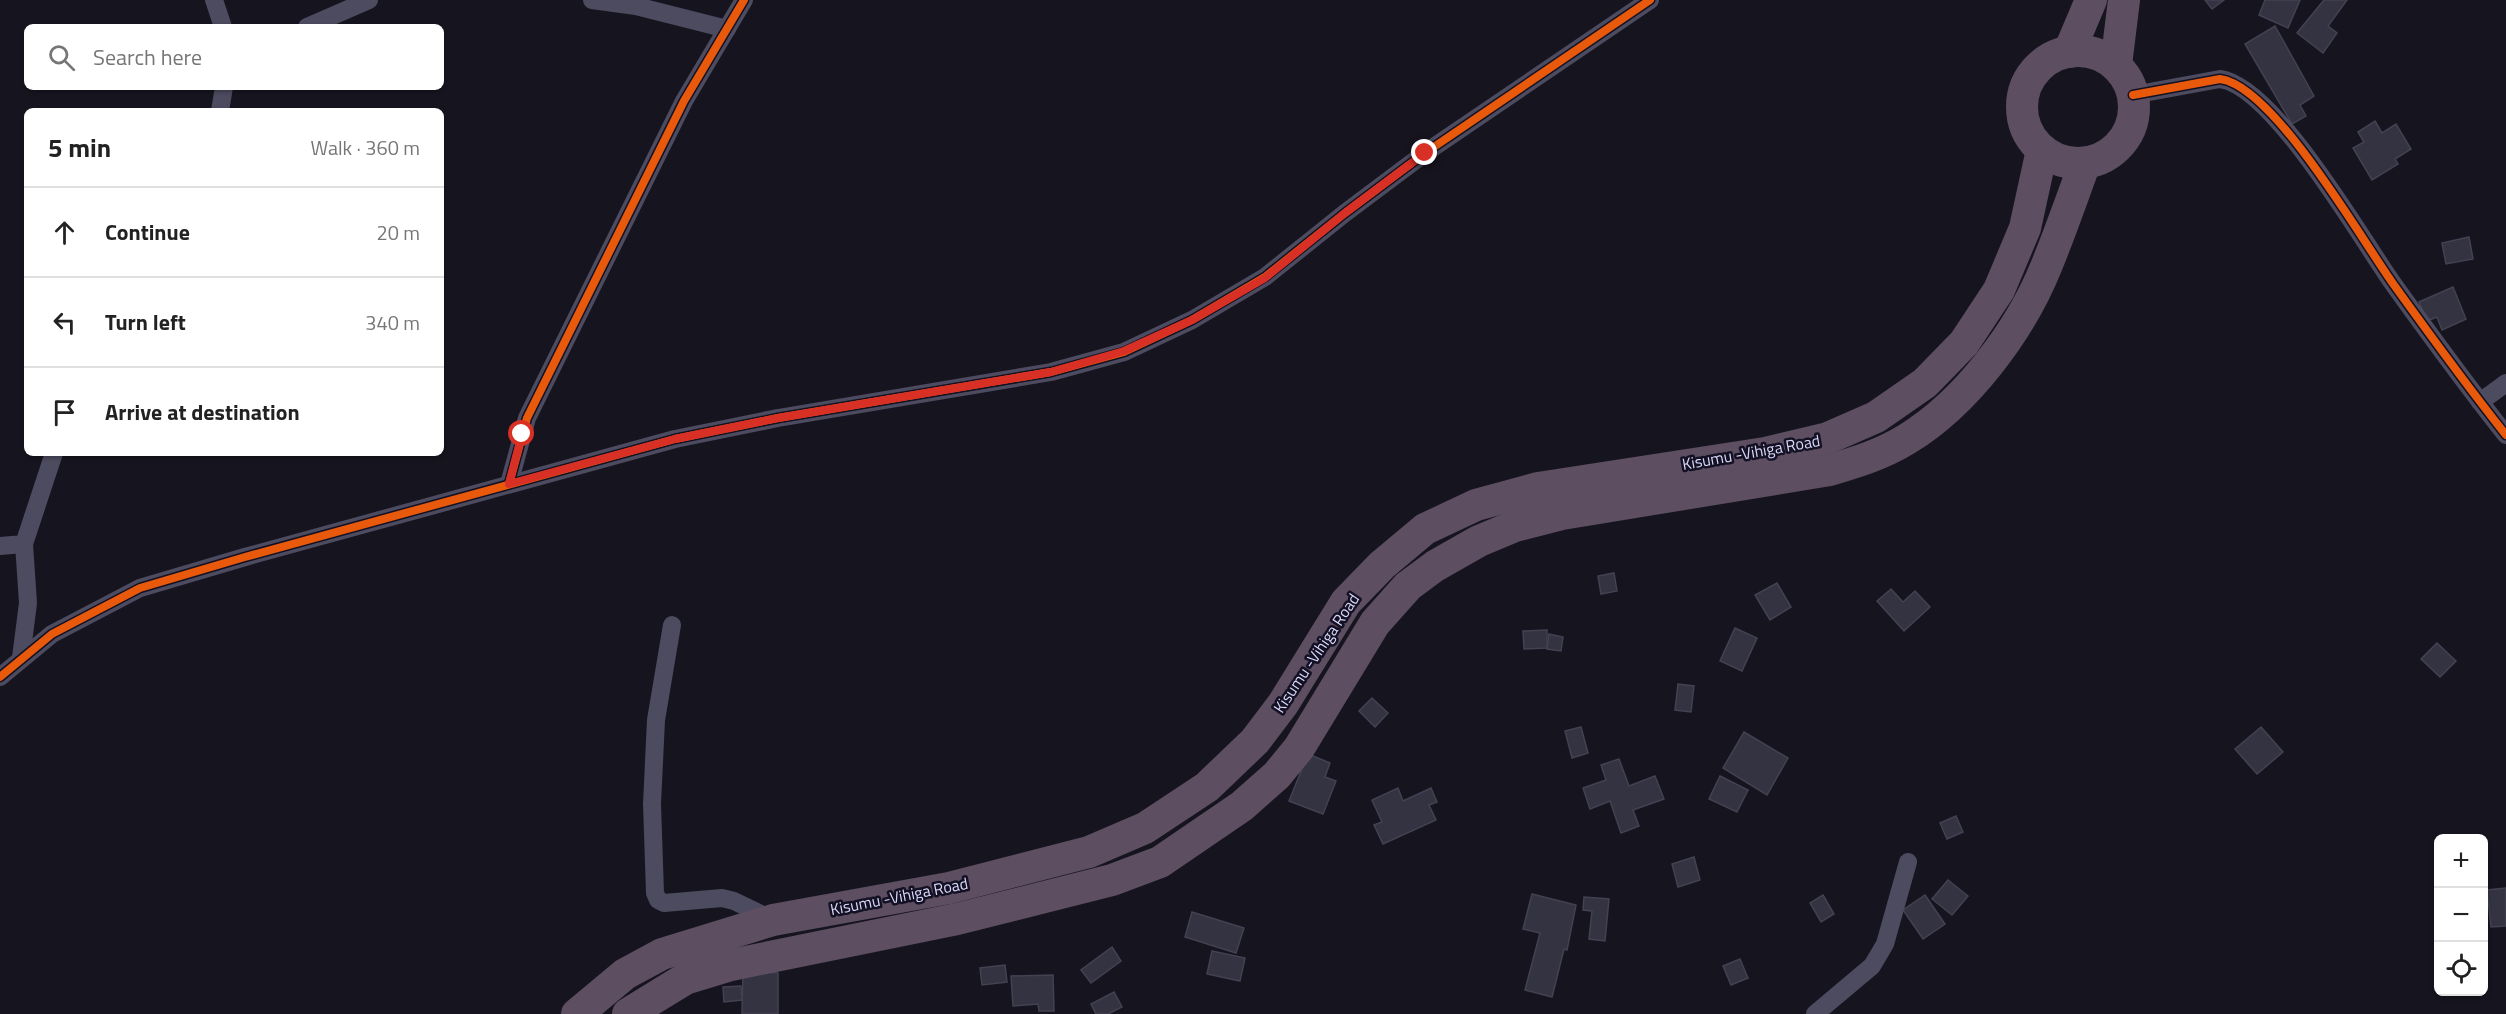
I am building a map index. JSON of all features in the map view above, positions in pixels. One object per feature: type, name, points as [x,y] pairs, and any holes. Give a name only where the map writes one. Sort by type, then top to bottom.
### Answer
[{"type":"highway","points":[[2068,52],[2091,0]]},
{"type":"highway","points":[[2116,65],[2124,0]]},
{"type":"highway","points":[[2085,51],[2102,56],[2116,65],[2129,84],[2133,95],[2134,114],[2129,132],[2118,147],[2103,158],[2085,163],[2069,163],[2042,150],[2030,136],[2024,119],[2023,101],[2028,83],[2038,68],[2052,58],[2068,52],[2085,51]]},
{"type":"highway","name":"Kisumu -Vihiga Road","points":[[577,1014],[616,980],[662,954],[773,921],[949,888],[1089,852],[1145,828],[1208,787],[1255,741],[1283,704],[1346,602],[1382,565],[1425,529],[1476,505],[1538,488],[1765,453],[1828,438],[1876,417],[1925,383],[1964,343],[1999,290],[2025,228],[2042,150]]},
{"type":"highway","name":"Kisumu -Vihiga Road","points":[[628,1014],[685,979],[731,965],[957,919],[1112,880],[1160,862],[1242,806],[1277,776],[1299,748],[1375,623],[1408,586],[1435,566],[1479,541],[1515,526],[1562,514],[1830,470],[1870,458],[1906,439],[1941,415],[1988,366],[2019,318],[2045,269],[2085,163]]},
{"type":"street","points":[[214,0],[222,24]]},
{"type":"street","points":[[314,24],[369,0]]},
{"type":"street","points":[[592,0],[636,6],[727,29]]},
{"type":"street","points":[[509,484],[526,418],[684,101],[744,0]]},
{"type":"street","points":[[0,677],[52,634],[140,588],[245,556],[675,439],[778,418],[1040,374],[1124,351],[1192,320],[1265,278],[1345,213],[1425,153],[1650,0]]},
{"type":"street","points":[[2133,95],[2220,79],[2232,81],[2255,97],[2314,165],[2392,283],[2506,435]]},
{"type":"street","points":[[220,108],[224,90]]},
{"type":"street","points":[[2480,402],[2506,383]]},
{"type":"street","points":[[21,658],[28,603],[24,544],[53,456]]},
{"type":"street","points":[[0,546],[24,544]]},
{"type":"street","points":[[672,625],[656,720],[652,804],[655,893],[658,900],[664,903],[722,898],[734,901],[773,921]]},
{"type":"street","points":[[1815,1014],[1872,966],[1885,944],[1908,861]]},
{"type":"building","points":[[2205,0],[2224,0],[2212,9]]},
{"type":"building","points":[[2265,0],[2300,0],[2288,28],[2259,15]]},
{"type":"building","points":[[2324,0],[2347,0],[2328,26],[2337,33],[2323,53],[2297,33]]},
{"type":"building","points":[[2275,26],[2314,96],[2300,105],[2306,116],[2292,124],[2245,44]]},
{"type":"building","points":[[2375,121],[2382,133],[2396,124],[2411,149],[2395,159],[2398,164],[2372,180],[2353,148],[2364,142],[2358,132]]},
{"type":"building","points":[[2469,237],[2473,259],[2446,264],[2442,243]]},
{"type":"building","points":[[2453,287],[2466,319],[2442,330],[2437,317],[2427,321],[2419,302]]},
{"type":"building","points":[[1614,573],[1617,591],[1601,594],[1598,576]]},
{"type":"building","points":[[1777,583],[1791,607],[1770,620],[1755,595]]},
{"type":"building","points":[[1891,589],[1903,602],[1915,591],[1930,607],[1904,631],[1877,601]]},
{"type":"building","points":[[1735,628],[1757,638],[1742,671],[1720,661]]},
{"type":"building","points":[[1547,630],[1547,648],[1524,649],[1523,631]]},
{"type":"building","points":[[1549,634],[1563,637],[1561,651],[1547,649]]},
{"type":"building","points":[[2437,643],[2456,661],[2440,677],[2421,659]]},
{"type":"building","points":[[1678,684],[1694,686],[1691,712],[1675,710]]},
{"type":"building","points":[[1372,698],[1388,713],[1375,727],[1359,711]]},
{"type":"building","points":[[1581,727],[1588,753],[1572,758],[1565,731]]},
{"type":"building","points":[[2261,727],[2283,752],[2257,774],[2235,749]]},
{"type":"building","points":[[1744,732],[1788,758],[1767,795],[1723,768]]},
{"type":"building","points":[[1308,754],[1330,763],[1325,777],[1336,781],[1323,814],[1289,801]]},
{"type":"building","points":[[1619,759],[1629,786],[1655,776],[1664,799],[1633,810],[1639,826],[1621,833],[1610,801],[1590,809],[1583,788],[1606,780],[1601,765]]},
{"type":"building","points":[[1720,776],[1748,790],[1737,812],[1709,799]]},
{"type":"building","points":[[1398,788],[1403,801],[1431,788],[1437,802],[1429,805],[1436,820],[1383,844],[1374,825],[1382,822],[1372,800]]},
{"type":"building","points":[[1956,816],[1963,832],[1947,839],[1940,823]]},
{"type":"building","points":[[1694,857],[1700,880],[1678,887],[1672,864]]},
{"type":"building","points":[[1948,880],[1968,896],[1952,915],[1932,899]]},
{"type":"building","points":[[2506,888],[2506,926],[2491,927],[2488,890]]},
{"type":"building","points":[[1532,894],[1576,905],[1567,950],[1564,949],[1552,997],[1525,990],[1540,933],[1523,929]]},
{"type":"building","points":[[1823,895],[1834,914],[1821,922],[1810,903]]},
{"type":"building","points":[[1925,895],[1945,924],[1923,939],[1903,910]]},
{"type":"building","points":[[1584,897],[1609,899],[1605,941],[1589,939],[1592,911],[1583,910]]},
{"type":"building","points":[[1192,912],[1244,928],[1236,953],[1185,937]]},
{"type":"building","points":[[1112,947],[1121,961],[1091,983],[1081,970]]},
{"type":"building","points":[[1212,951],[1245,958],[1240,981],[1207,974]]},
{"type":"building","points":[[1740,959],[1748,978],[1731,985],[1723,966]]},
{"type":"building","points":[[1005,965],[1007,982],[982,985],[980,968]]},
{"type":"building","points":[[743,971],[778,973],[778,1014],[742,1014]]},
{"type":"building","points":[[1053,975],[1054,1011],[1039,1011],[1038,1004],[1013,1006],[1011,976]]},
{"type":"building","points":[[741,986],[742,1000],[724,1002],[723,987]]},
{"type":"building","points":[[1114,992],[1122,1007],[1108,1014],[1096,1014],[1091,1004]]},
{"type":"cycle path","points":[[509,484],[527,418],[684,101],[744,0]]},
{"type":"cycle path","points":[[0,677],[52,634],[140,588],[245,557],[675,439],[778,418],[1051,372],[1124,352],[1192,320],[1265,277],[1425,153],[1650,0]]},
{"type":"cycle path","points":[[2133,95],[2220,79],[2242,88],[2265,108],[2315,167],[2394,285],[2506,435]]},
{"type":"route","points":[[522,434],[509,484],[675,439],[778,418],[1051,372],[1124,351],[1192,320],[1265,278],[1345,213],[1425,153]]}]
